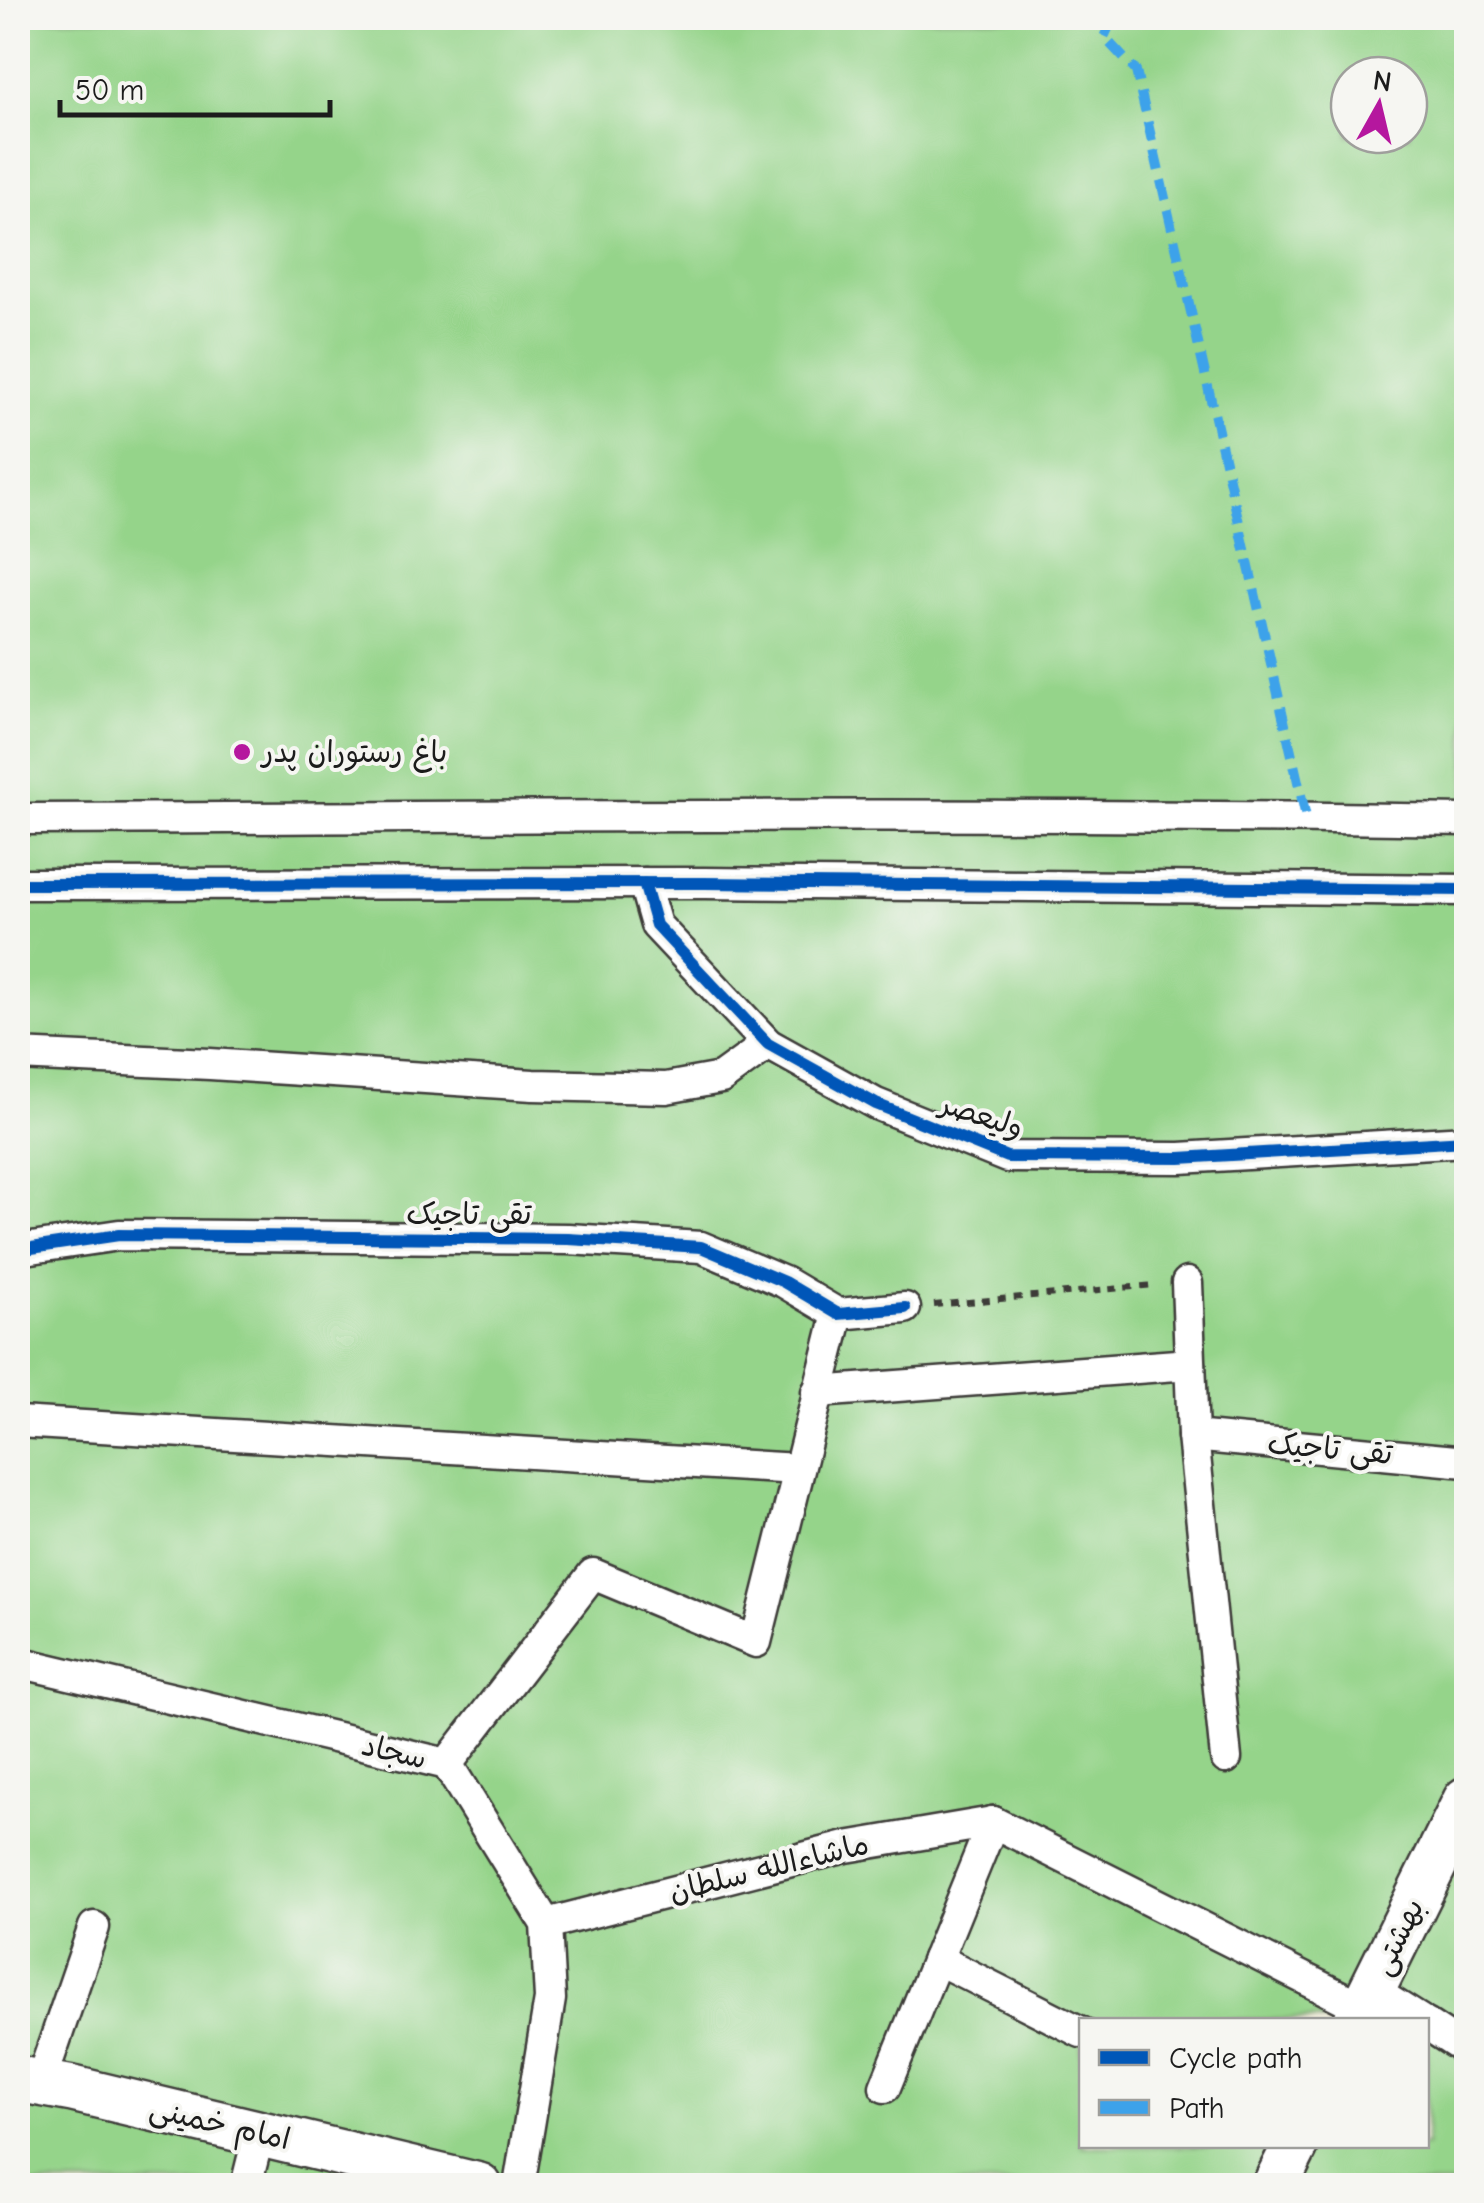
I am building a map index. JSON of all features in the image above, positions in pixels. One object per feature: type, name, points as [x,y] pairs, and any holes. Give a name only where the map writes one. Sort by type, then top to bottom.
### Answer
[{"type":"main road","name":"بهشتی","points":[[1364,2006],[1466,1800]]},
{"type":"main road","name":"امام خمینی","points":[[29,2081],[480,2186]]},
{"type":"main road","points":[[1275,2186],[1294,2148]]},
{"type":"street","points":[[18,819],[709,816],[1466,820]]},
{"type":"street","points":[[18,884],[644,882],[1466,890]]},
{"type":"street","name":"ولیعصر","points":[[644,882],[656,925],[768,1044],[876,1104],[1007,1157],[1180,1158],[1466,1141]]},
{"type":"street","points":[[18,1055],[532,1085],[666,1088],[722,1078],[768,1044]]},
{"type":"street","name":"تقی تاجیک","points":[[18,1250],[119,1235],[568,1240],[701,1247],[784,1282],[838,1314]]},
{"type":"street","points":[[1186,1283],[1193,1436],[1226,1758]]},
{"type":"street","points":[[447,1764],[592,1574],[756,1642],[838,1314],[905,1308]]},
{"type":"street","points":[[817,1392],[1190,1364]]},
{"type":"street","points":[[18,1422],[798,1468]]},
{"type":"street","name":"تقی تاجیک","points":[[1193,1436],[1466,1462]]},
{"type":"street","name":"سجاد","points":[[18,1662],[447,1764],[546,1924],[550,1999],[519,2186]]},
{"type":"street","points":[[885,2087],[993,1822],[1364,2006],[1408,2018]]},
{"type":"street","name":"ماشاءالله سلطان","points":[[546,1924],[846,1847],[993,1822]]},
{"type":"street","points":[[29,2081],[94,1926]]},
{"type":"street","points":[[937,1960],[1079,2031]]},
{"type":"street","points":[[1429,2026],[1466,2050]]},
{"type":"street","points":[[246,2186],[259,2134]]},
{"type":"path","points":[[905,1308],[1186,1283]]},
{"type":"green space","points":[[18,18],[1466,18],[1466,2185],[18,2185]]},
{"type":"marked path","points":[[1113,18],[1104,37],[1136,71],[1306,817]]},
{"type":"cycle path","points":[[644,883],[656,925],[768,1044],[876,1104],[1007,1157],[1180,1158],[1466,1141]]},
{"type":"cycle path","points":[[18,884],[704,883],[1466,890]]},
{"type":"cycle path","points":[[18,1250],[119,1235],[568,1239],[701,1247],[784,1282],[838,1314],[905,1308]]},
{"type":"place","name":"باغ رستوران پدر","points":[[242,752]]}]
